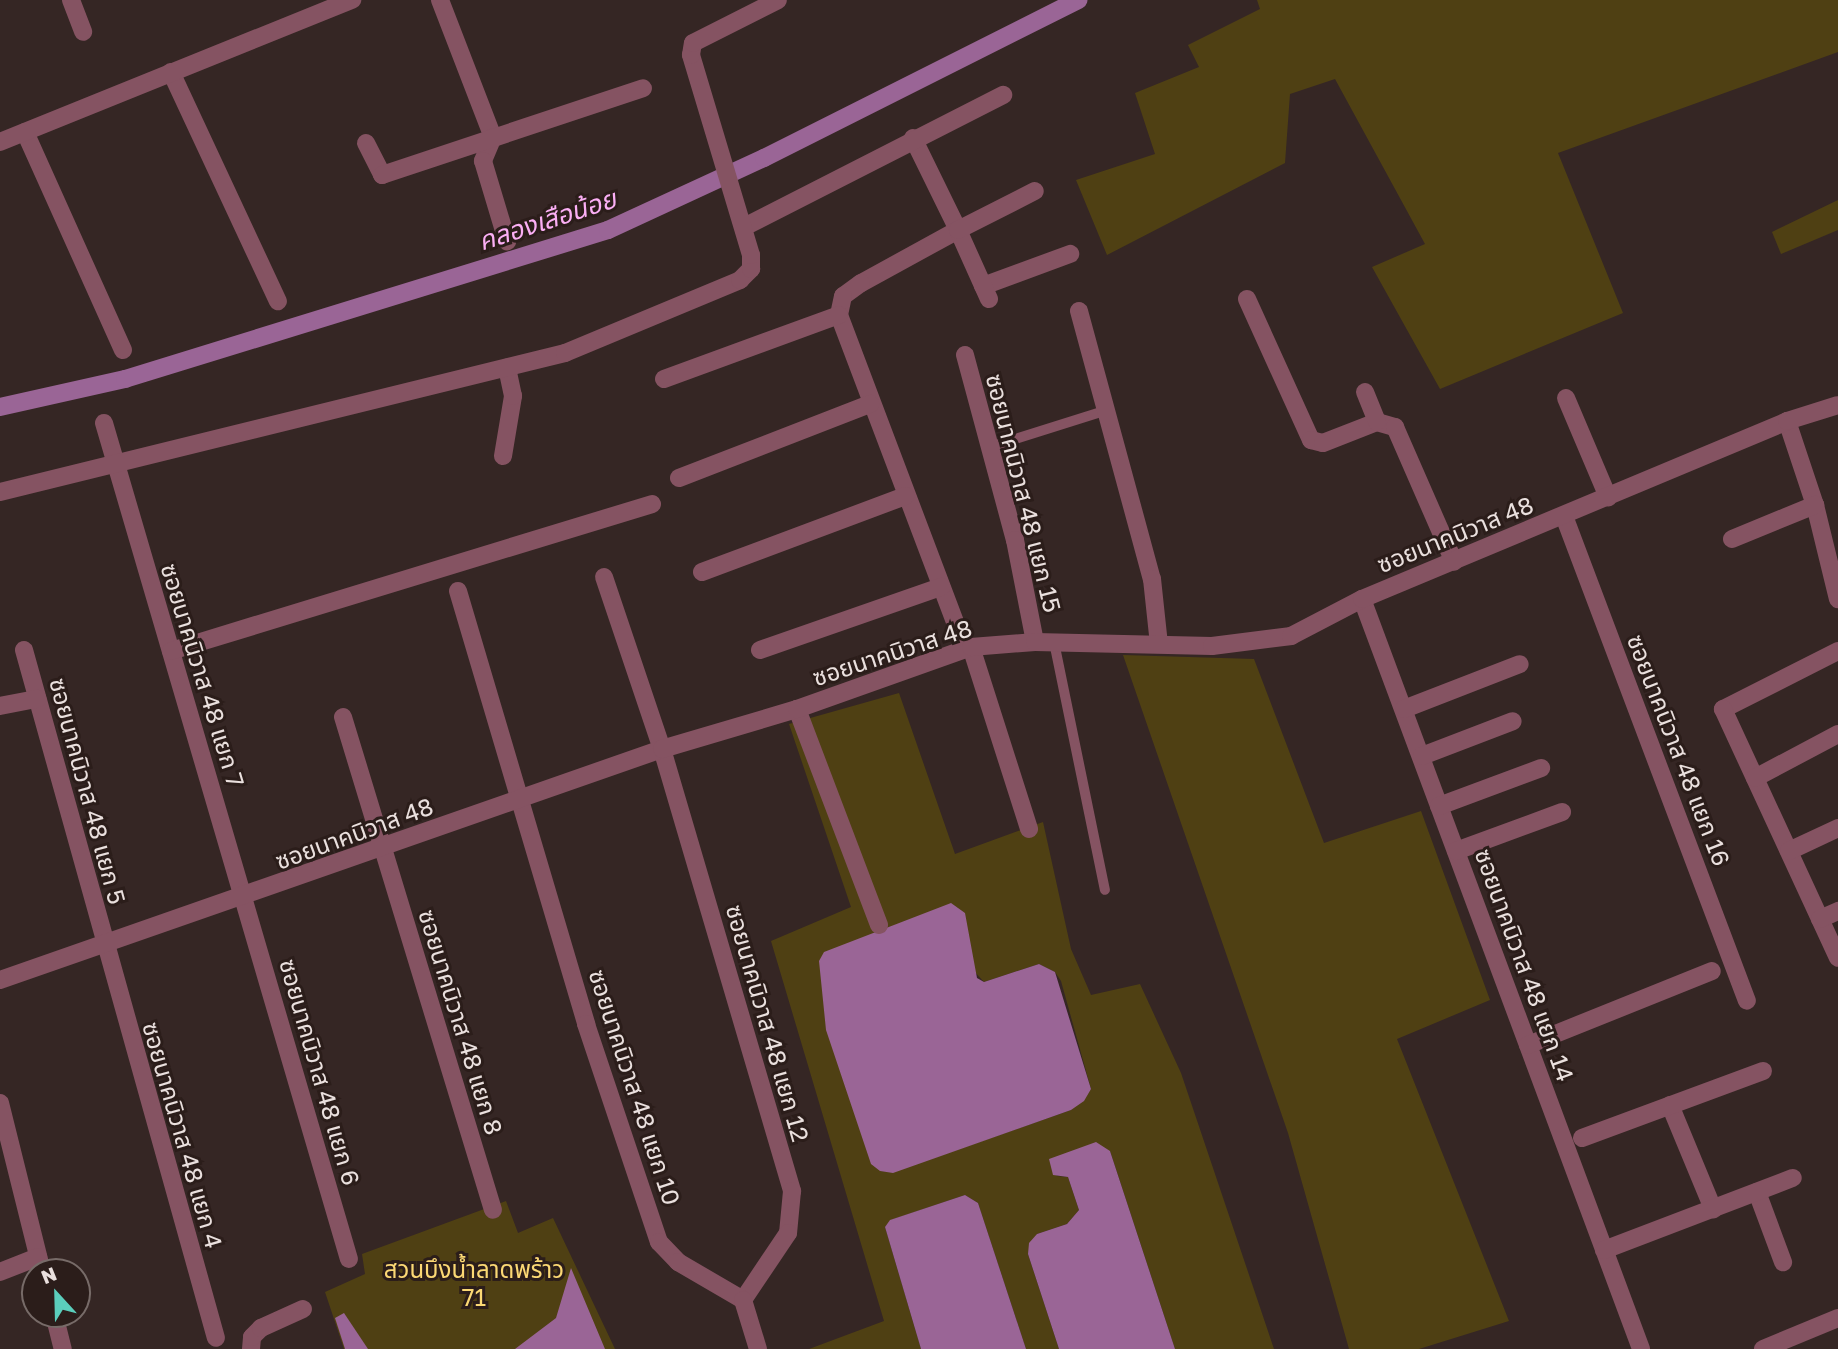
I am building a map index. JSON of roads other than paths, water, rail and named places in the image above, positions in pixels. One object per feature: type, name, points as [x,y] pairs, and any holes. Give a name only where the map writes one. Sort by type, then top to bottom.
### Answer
[{"type":"street","points":[[71,0],[83,32]]},
{"type":"street","points":[[0,142],[352,0]]},
{"type":"street","points":[[440,0],[493,137],[484,161],[507,241]]},
{"type":"street","points":[[0,492],[565,353],[740,280],[751,269],[744,227],[691,55],[693,43],[778,0]]},
{"type":"street","points":[[171,72],[278,301]]},
{"type":"street","points":[[366,143],[383,175],[643,88]]},
{"type":"street","points":[[744,227],[913,138],[1003,95]]},
{"type":"street","points":[[25,132],[123,350]]},
{"type":"street","points":[[913,138],[986,293],[1070,254]]},
{"type":"street","points":[[1029,830],[968,648],[905,496],[839,315],[843,296],[861,283],[1034,191]]},
{"type":"street","points":[[1247,299],[1311,440],[1323,443],[1377,422],[1387,421],[1395,427],[1454,562]]},
{"type":"street","points":[[1079,311],[1152,579],[1160,643]]},
{"type":"street","points":[[664,379],[839,315]]},
{"type":"street","name":"ซอยนาคนิวาส 48 แยก 15","points":[[965,355],[990,447],[1035,642]]},
{"type":"street","points":[[503,456],[513,396],[506,368]]},
{"type":"street","points":[[1365,392],[1377,422]]},
{"type":"street","points":[[1566,398],[1608,497]]},
{"type":"street","points":[[679,478],[870,404]]},
{"type":"street","name":"ซอยนาคนิวาส 48","points":[[0,981],[246,898],[662,749],[797,709],[968,648],[1035,642],[1212,646],[1292,636],[1362,599],[1787,421],[1838,405]]},
{"type":"street","points":[[1787,421],[1815,505],[1838,599]]},
{"type":"street","name":"ซอยนาคนิวาส 48 แยก 7","points":[[104,423],[114,466],[246,898]]},
{"type":"street","points":[[702,572],[905,496]]},
{"type":"street","points":[[171,651],[652,504]]},
{"type":"street","points":[[1731,539],[1815,505]]},
{"type":"street","name":"ซอยนาคนิวาส 48 แยก 16","points":[[1564,516],[1747,1001]]},
{"type":"street","name":"ซอยนาคนิวาส 48 แยก 12","points":[[604,577],[662,749],[792,1191],[788,1233],[743,1300]]},
{"type":"street","points":[[760,650],[941,587]]},
{"type":"street","name":"ซอยนาคนิวาส 48 แยก 10","points":[[458,591],[522,799],[586,1024],[659,1242],[678,1262],[743,1300]]},
{"type":"street","name":"ซอยนาคนิวาส 48 แยก 14","points":[[1362,599],[1641,1349]]},
{"type":"street","name":"ซอยนาคนิวาส 48 แยก 5","points":[[24,650],[104,946]]},
{"type":"street","points":[[1838,651],[1723,709],[1838,958]]},
{"type":"street","points":[[1404,709],[1520,664]]},
{"type":"street","points":[[0,706],[37,699]]},
{"type":"street","points":[[797,709],[879,925]]},
{"type":"street","name":"ซอยนาคนิวาส 48 แยก 8","points":[[343,717],[386,848],[409,939],[493,1210]]},
{"type":"street","points":[[1422,756],[1513,721]]},
{"type":"street","points":[[1755,778],[1838,734]]},
{"type":"street","points":[[1439,806],[1541,768]]},
{"type":"street","points":[[1456,851],[1562,812]]},
{"type":"street","points":[[1789,851],[1838,828]]},
{"type":"street","name":"ซอยนาคนิวาส 48 แยก 6","points":[[246,898],[349,1259]]},
{"type":"street","points":[[1820,919],[1838,911]]},
{"type":"street","name":"ซอยนาคนิวาส 48 แยก 4","points":[[104,946],[216,1338]]},
{"type":"street","points":[[1528,1045],[1712,971]]},
{"type":"street","points":[[1582,1138],[1763,1071]]},
{"type":"street","points":[[0,1103],[4,1130],[38,1258]]},
{"type":"street","points":[[1670,1105],[1713,1209]]},
{"type":"street","points":[[1604,1250],[1793,1178]]},
{"type":"street","points":[[1757,1192],[1783,1262]]},
{"type":"street","points":[[0,1272],[21,1268]]},
{"type":"street","points":[[743,1300],[758,1349]]},
{"type":"street","points":[[251,1349],[253,1337],[261,1328],[303,1309]]},
{"type":"street","points":[[1763,1349],[1838,1318]]},
{"type":"street","points":[[58,1328],[63,1349]]},
{"type":"lane","points":[[990,447],[1107,411]]},
{"type":"lane","points":[[1054,642],[1105,890]]},
{"type":"waterway","name":"คลองเสือน้อย","points":[[0,407],[125,379],[608,230],[764,158],[1078,0]]},
{"type":"park label","name":"สวนบึงน้ำลาดพร้าว 71","points":[[474,1283]]}]
